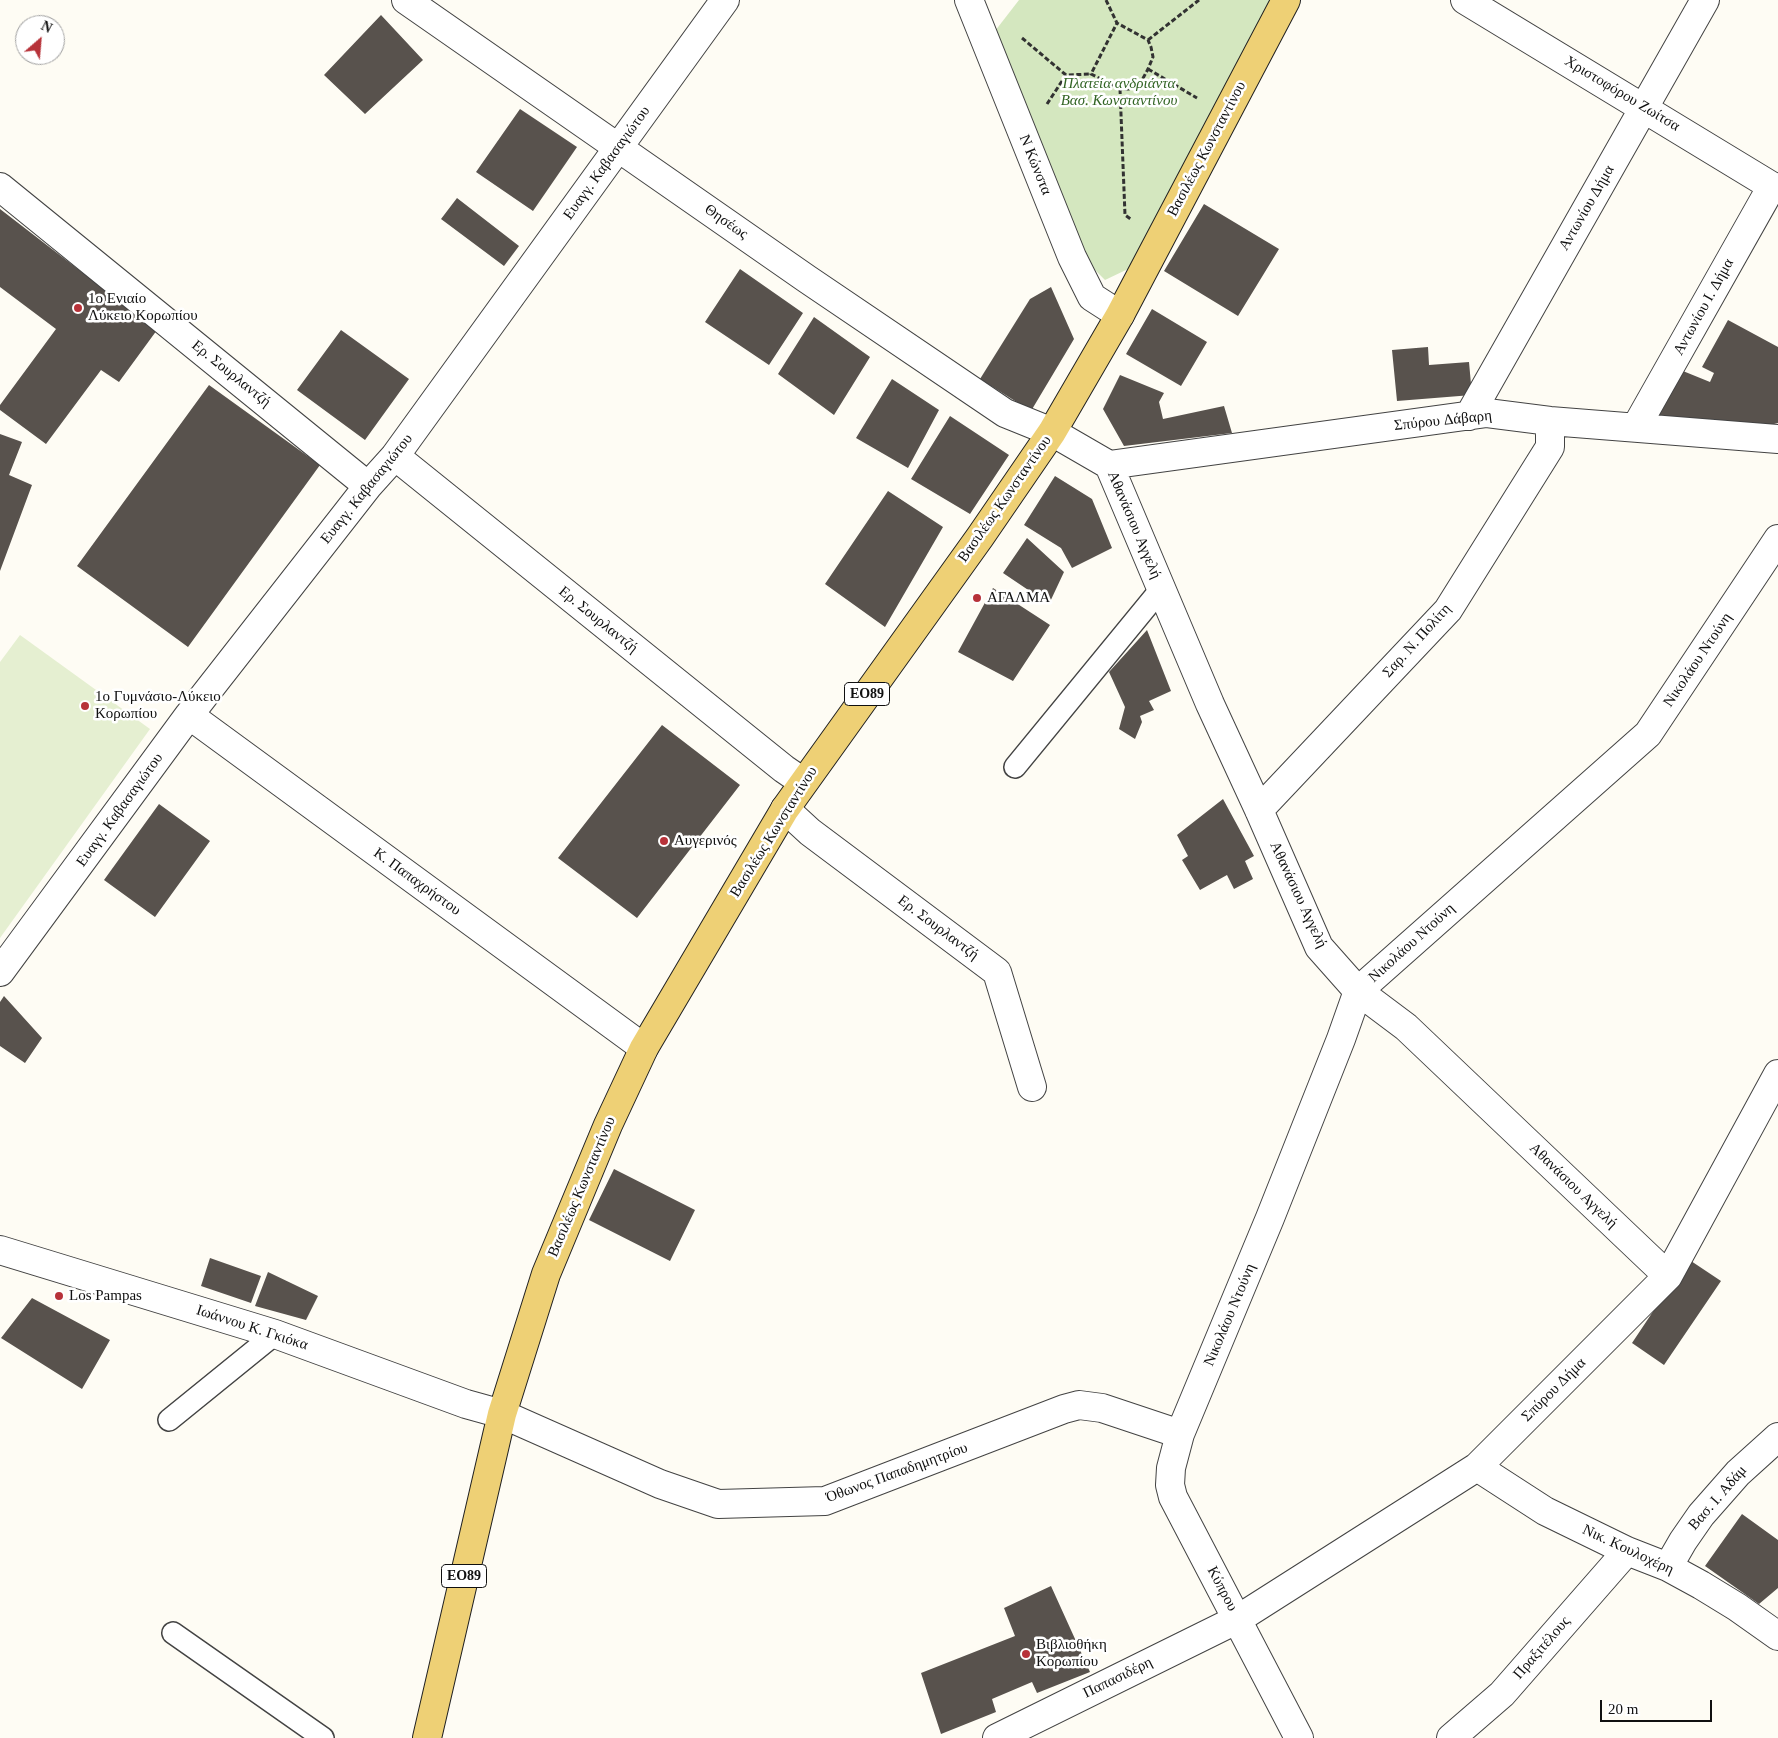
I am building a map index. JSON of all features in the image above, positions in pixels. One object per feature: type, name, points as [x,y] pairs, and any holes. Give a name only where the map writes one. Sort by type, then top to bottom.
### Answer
[{"type":"main road","name":"Βασιλέως Κωνσταντίνου","points":[[427,1738],[502,1414],[546,1274],[608,1125],[644,1048],[803,782],[980,537],[1052,432],[1120,314],[1286,0]]},
{"type":"street","name":"Θησέως","points":[[406,0],[1005,413],[1052,432]]},
{"type":"street","name":"Ευαγγ. Καβασαγιώτου","points":[[0,972],[189,715],[368,486],[395,456],[726,0]]},
{"type":"street","name":"Ν Κώνστα","points":[[970,0],[1072,257],[1092,297],[1120,314]]},
{"type":"street","name":"Χριστοφόρου Ζωίτσα","points":[[1465,0],[1775,188]]},
{"type":"street","name":"Αντωνίου Δήμα","points":[[1469,416],[1705,0]]},
{"type":"street","name":"Ερ. Σουρλαντζή","points":[[0,187],[368,486]]},
{"type":"street","name":"Αντωνίου Ι. Δήμα","points":[[1636,427],[1775,188]]},
{"type":"street","name":"Σπύρου Δάβαρη","points":[[1109,465],[1487,413],[1550,421],[1778,439]]},
{"type":"street","name":"Σαρ. Ν. Πολίτη","points":[[1259,810],[1448,610],[1550,447],[1550,421]]},
{"type":"street","name":"Αθανάσιου Αγγελή","points":[[1052,432],[1109,465],[1210,704],[1319,947],[1358,991],[1406,1027],[1668,1276]]},
{"type":"street","name":"Ερ. Σουρλαντζή","points":[[395,456],[768,757],[803,782]]},
{"type":"street","name":"Νικολάου Ντούνη","points":[[1180,1434],[1270,1218],[1358,991],[1648,734],[1778,539]]},
{"type":"street","name":"Κ. Παπαχρήστου","points":[[189,715],[644,1048]]},
{"type":"street","name":"Ερ. Σουρλαντζή","points":[[785,810],[810,832],[997,972],[1032,1087]]},
{"type":"street","name":"Σπύρου Δήμα","points":[[1238,1619],[1477,1467],[1668,1276],[1778,1074]]},
{"type":"street","name":"Ιωάννου Κ. Γκιόκα","points":[[0,1250],[275,1334],[466,1404],[502,1414]]},
{"type":"street","name":"Όθωνος Παπαδημητρίου","points":[[502,1414],[660,1484],[718,1504],[825,1501],[1064,1409],[1079,1405],[1102,1408],[1180,1434]]},
{"type":"street","name":"Κύπρου","points":[[1180,1434],[1171,1468],[1170,1485],[1174,1497],[1299,1738]]},
{"type":"street","name":"Βασ. Ι. Αδάμ","points":[[1668,1567],[1683,1540],[1701,1515],[1738,1472],[1778,1437]]},
{"type":"street","name":"Νικ. Κουλοχέρη","points":[[1477,1467],[1545,1511],[1626,1551],[1668,1567],[1738,1607],[1778,1636]]},
{"type":"street","name":"Πραξιτέλους","points":[[1450,1738],[1502,1694],[1626,1551]]},
{"type":"street","name":"Παπασιδέρη","points":[[997,1738],[1238,1619]]},
{"type":"lane","points":[[1015,767],[1161,589]]},
{"type":"lane","points":[[169,1420],[275,1334]]},
{"type":"lane","points":[[173,1633],[322,1738]]},
{"type":"path","points":[[1024,138],[1066,75],[1091,74],[1120,89],[1131,89],[1141,82],[1153,57],[1148,40],[1118,23],[1106,0]]},
{"type":"path","points":[[1148,40],[1199,0]]},
{"type":"path","points":[[1091,74],[1118,23]]},
{"type":"path","points":[[1148,69],[1225,115]]},
{"type":"path","points":[[1120,89],[1125,215],[1160,238]]},
{"type":"green space","name":"Πλατεία ανδριάντα Βασ. Κωνσταντίνου","points":[[1019,0],[1271,0],[1128,269],[1105,280],[1085,260],[995,31]]},
{"type":"green space","points":[[20,635],[150,729],[0,938],[0,662]]},
{"type":"building","points":[[381,15],[423,60],[365,114],[324,75]]},
{"type":"building","points":[[520,109],[577,147],[533,211],[476,172]]},
{"type":"building","points":[[457,198],[519,246],[504,266],[441,219]]},
{"type":"building","points":[[1204,204],[1279,249],[1238,316],[1164,271]]},
{"type":"building","name":"1ο Ενιαίο Λύκειο Κορωπίου","points":[[0,209],[157,330],[119,382],[101,370],[46,444],[0,410],[0,405],[56,329],[0,287]]},
{"type":"building","points":[[740,269],[803,313],[769,365],[705,322]]},
{"type":"building","points":[[1051,287],[1074,339],[1031,411],[980,379],[1030,299]]},
{"type":"building","points":[[1152,309],[1207,342],[1181,386],[1126,354]]},
{"type":"building","points":[[814,317],[870,357],[834,415],[778,374]]},
{"type":"building","points":[[1728,320],[1778,347],[1778,423],[1770,425],[1652,418],[1678,369],[1710,382],[1714,373],[1702,367]]},
{"type":"building","points":[[341,330],[409,379],[365,440],[297,390]]},
{"type":"building","points":[[1428,347],[1429,365],[1469,362],[1472,395],[1397,401],[1392,350]]},
{"type":"building","points":[[1120,375],[1164,393],[1159,402],[1163,419],[1224,406],[1232,433],[1124,446],[1103,409]]},
{"type":"building","points":[[892,379],[939,410],[908,468],[856,438]]},
{"type":"building","points":[[209,385],[320,465],[188,647],[77,566]]},
{"type":"building","points":[[950,416],[1009,455],[970,514],[911,479]]},
{"type":"building","points":[[0,434],[22,442],[9,475],[32,485],[0,571]]},
{"type":"building","points":[[1055,476],[1092,499],[1112,548],[1072,568],[1061,548],[1024,525]]},
{"type":"building","points":[[888,491],[943,527],[885,627],[825,584]]},
{"type":"building","points":[[1027,538],[1064,572],[1049,604],[1003,573]]},
{"type":"building","points":[[993,588],[1050,625],[1013,681],[958,652]]},
{"type":"building","points":[[1147,630],[1171,691],[1149,701],[1154,710],[1140,716],[1142,722],[1135,739],[1119,729],[1125,707],[1109,672]]},
{"type":"building","points":[[662,725],[740,785],[637,918],[558,858]]},
{"type":"building","points":[[1223,799],[1254,856],[1245,861],[1253,879],[1234,889],[1227,875],[1200,890],[1182,860],[1188,856],[1177,835]]},
{"type":"building","points":[[159,804],[210,841],[155,917],[104,880]]},
{"type":"building","points":[[4,996],[42,1038],[25,1063],[0,1046],[0,1002]]},
{"type":"building","points":[[614,1169],[695,1210],[670,1261],[589,1220]]},
{"type":"building","points":[[210,1258],[261,1276],[251,1303],[201,1286]]},
{"type":"building","points":[[1688,1259],[1721,1281],[1664,1365],[1632,1343]]},
{"type":"building","points":[[268,1272],[318,1296],[306,1320],[255,1306]]},
{"type":"building","points":[[32,1298],[110,1340],[82,1389],[1,1338]]},
{"type":"building","points":[[1742,1514],[1778,1540],[1778,1588],[1759,1604],[1705,1566]]},
{"type":"building","name":"Βιβλιοθήκη Κορωπίου","points":[[1051,1586],[1090,1672],[1037,1693],[1032,1682],[992,1699],[996,1712],[941,1734],[921,1673],[1015,1636],[1004,1608]]},
{"type":"place","name":"1ο Ενιαίο Λύκειο Κορωπίου","points":[[78,308]]},
{"type":"place","name":"ΑΓΑΛΜΑ","points":[[977,598]]},
{"type":"place","name":"1ο Γυμνάσιο-Λύκειο Κορωπίου","points":[[85,706]]},
{"type":"place","name":"Αυγερινός","points":[[664,841]]},
{"type":"place","name":"Los Pampas","points":[[59,1296]]},
{"type":"place","name":"Βιβλιοθήκη Κορωπίου","points":[[1026,1654]]}]
